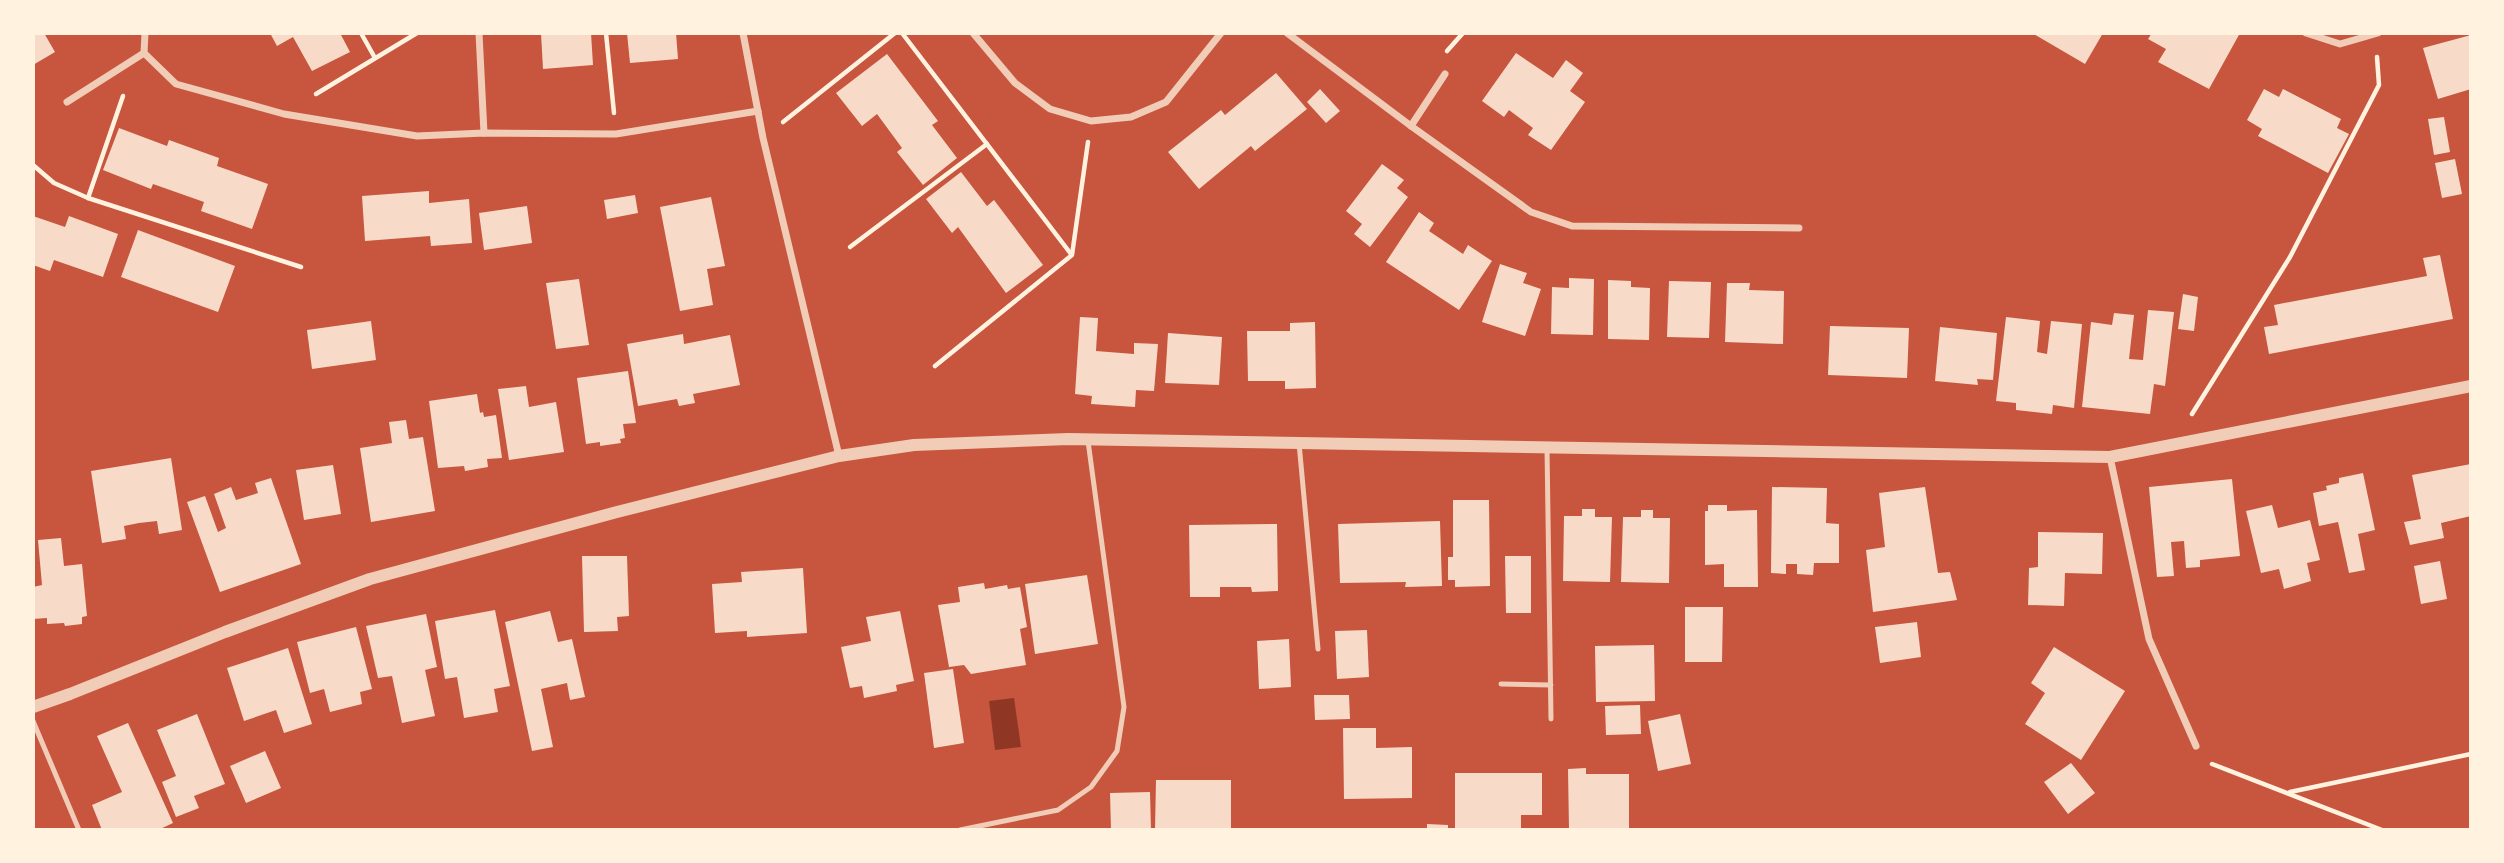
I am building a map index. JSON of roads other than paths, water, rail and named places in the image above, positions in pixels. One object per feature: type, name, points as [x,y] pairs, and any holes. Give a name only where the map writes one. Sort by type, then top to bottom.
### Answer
[{"type":"street","points":[[145,33],[144,53],[176,84],[284,114],[417,136],[484,133],[616,134],[758,111]]},
{"type":"street","points":[[479,33],[484,133]]},
{"type":"street","points":[[743,33],[764,138],[839,456]]},
{"type":"street","points":[[973,33],[1015,83],[1049,109],[1091,121],[1131,117],[1166,102],[1221,33]]},
{"type":"street","points":[[1287,33],[1531,212],[1572,226],[1799,228]]},
{"type":"street","points":[[2306,33],[2340,44],[2378,33]]},
{"type":"street","points":[[67,102],[144,53]]},
{"type":"street","points":[[1411,126],[1445,74]]},
{"type":"street","points":[[33,707],[370,579],[617,512],[839,456],[914,444],[1088,440],[2110,457],[2471,386]]},
{"type":"street","points":[[2110,457],[2148,639],[2196,746]]},
{"type":"lane","points":[[960,830],[1058,810],[1091,787],[1117,751],[1124,707],[1088,440]]},
{"type":"lane","points":[[1299,443],[1318,649]]},
{"type":"lane","points":[[1547,448],[1551,719]]},
{"type":"lane","points":[[1501,684],[1551,685]]},
{"type":"lane","points":[[33,722],[79,830]]}]
